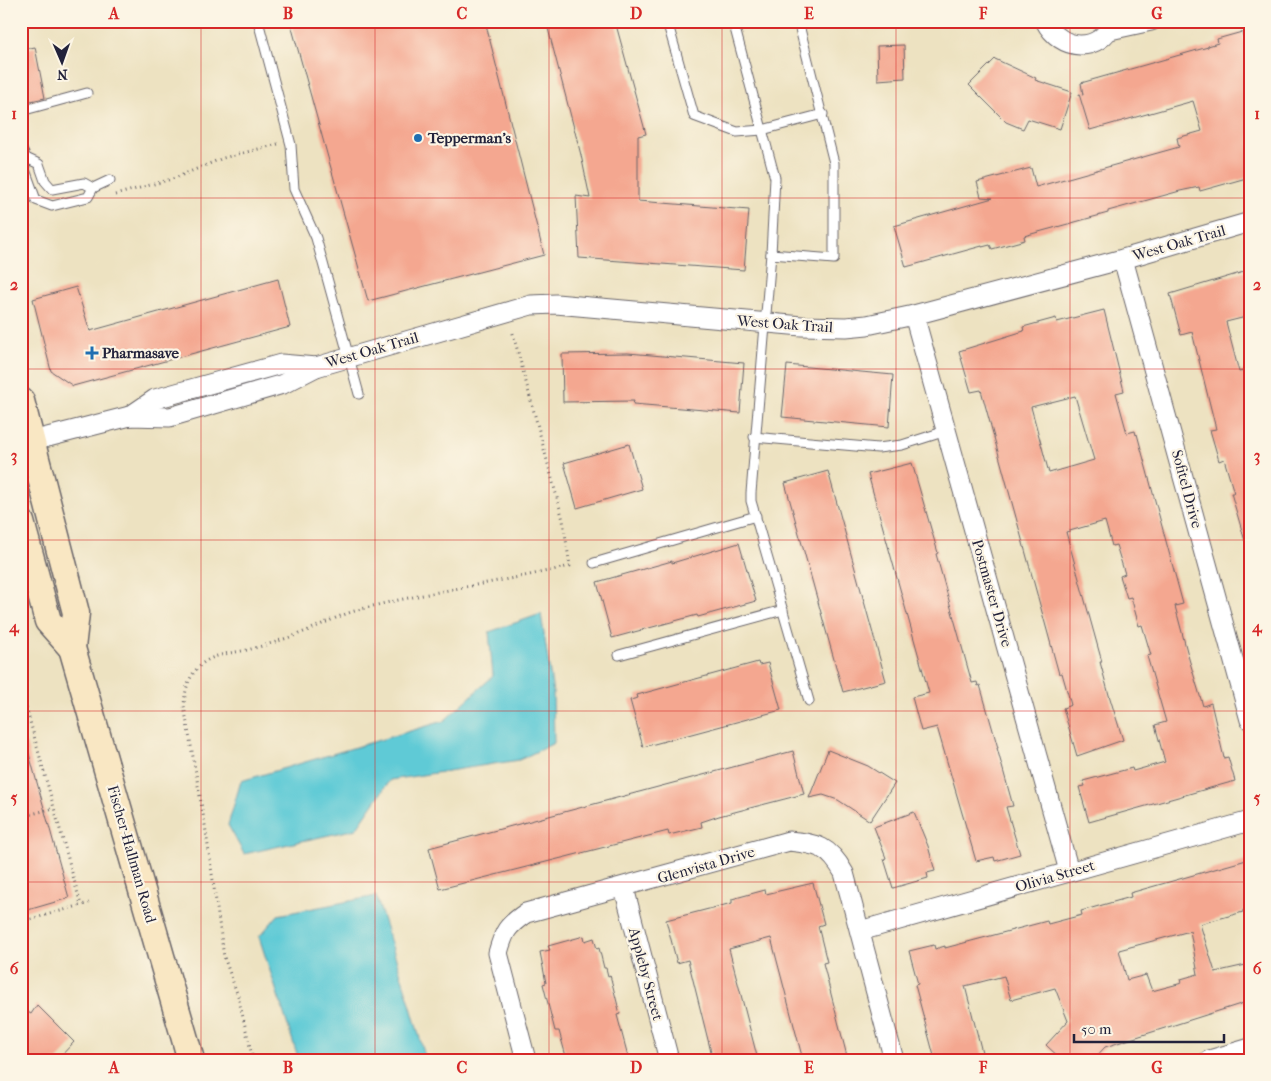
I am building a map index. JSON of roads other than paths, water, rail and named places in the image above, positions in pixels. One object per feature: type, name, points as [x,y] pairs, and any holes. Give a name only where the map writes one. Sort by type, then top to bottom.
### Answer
[{"type":"main road","name":"Fischer-Hallman Road","points":[[21,401],[27,436],[76,613],[72,648],[191,1060]]},
{"type":"main road","name":"Fischer-Hallman Road","points":[[22,531],[48,621],[72,648]]},
{"type":"street","points":[[1044,21],[1059,40],[1070,44],[1082,45],[1094,42],[1112,26],[1152,21]]},
{"type":"street","name":"West Oak Trail","points":[[27,436],[130,416],[156,399],[281,364],[316,367],[531,305],[556,304],[802,326],[846,327],[867,325],[914,315],[1123,259],[1250,222]]},
{"type":"street","name":"Sofitel Drive","points":[[1123,259],[1250,720]]},
{"type":"street","name":"Postmaster Drive","points":[[914,315],[1069,871]]},
{"type":"street","name":"Olivia Street","points":[[860,932],[1250,821]]},
{"type":"street","name":"Glenvista Drive","points":[[526,1060],[498,954],[502,938],[511,923],[526,913],[624,888],[789,841],[811,843],[825,850],[836,859],[844,873],[894,1060]]},
{"type":"street","name":"Appleby Street","points":[[624,888],[669,1060]]},
{"type":"street","points":[[1209,1060],[1250,1048]]},
{"type":"lane","points":[[258,21],[290,141],[294,189],[316,238],[359,394]]},
{"type":"lane","points":[[667,21],[694,116],[737,132],[762,130],[823,114]]},
{"type":"lane","points":[[733,21],[775,178],[771,254],[754,437],[751,493],[809,701]]},
{"type":"lane","points":[[771,254],[834,259],[834,163],[798,21]]},
{"type":"lane","points":[[21,111],[87,93]]},
{"type":"lane","points":[[21,148],[26,158],[38,164],[45,181],[52,189],[84,183],[93,188]]},
{"type":"lane","points":[[26,158],[24,167],[36,200],[52,206],[88,197],[93,188],[110,180]]},
{"type":"lane","points":[[754,437],[884,448],[902,445],[946,431]]},
{"type":"lane","points":[[594,563],[756,516]]},
{"type":"lane","points":[[619,655],[783,610]]},
{"type":"water","points":[[541,614],[553,693],[554,743],[519,760],[390,780],[356,829],[244,854],[228,825],[241,781],[444,721],[493,676],[489,632]]},
{"type":"water","points":[[376,896],[426,1060],[299,1060],[259,937],[278,915]]},
{"type":"place","name":"Tepperman's","points":[[418,138]]},
{"type":"place","name":"Pharmasave","points":[[92,353]]}]
